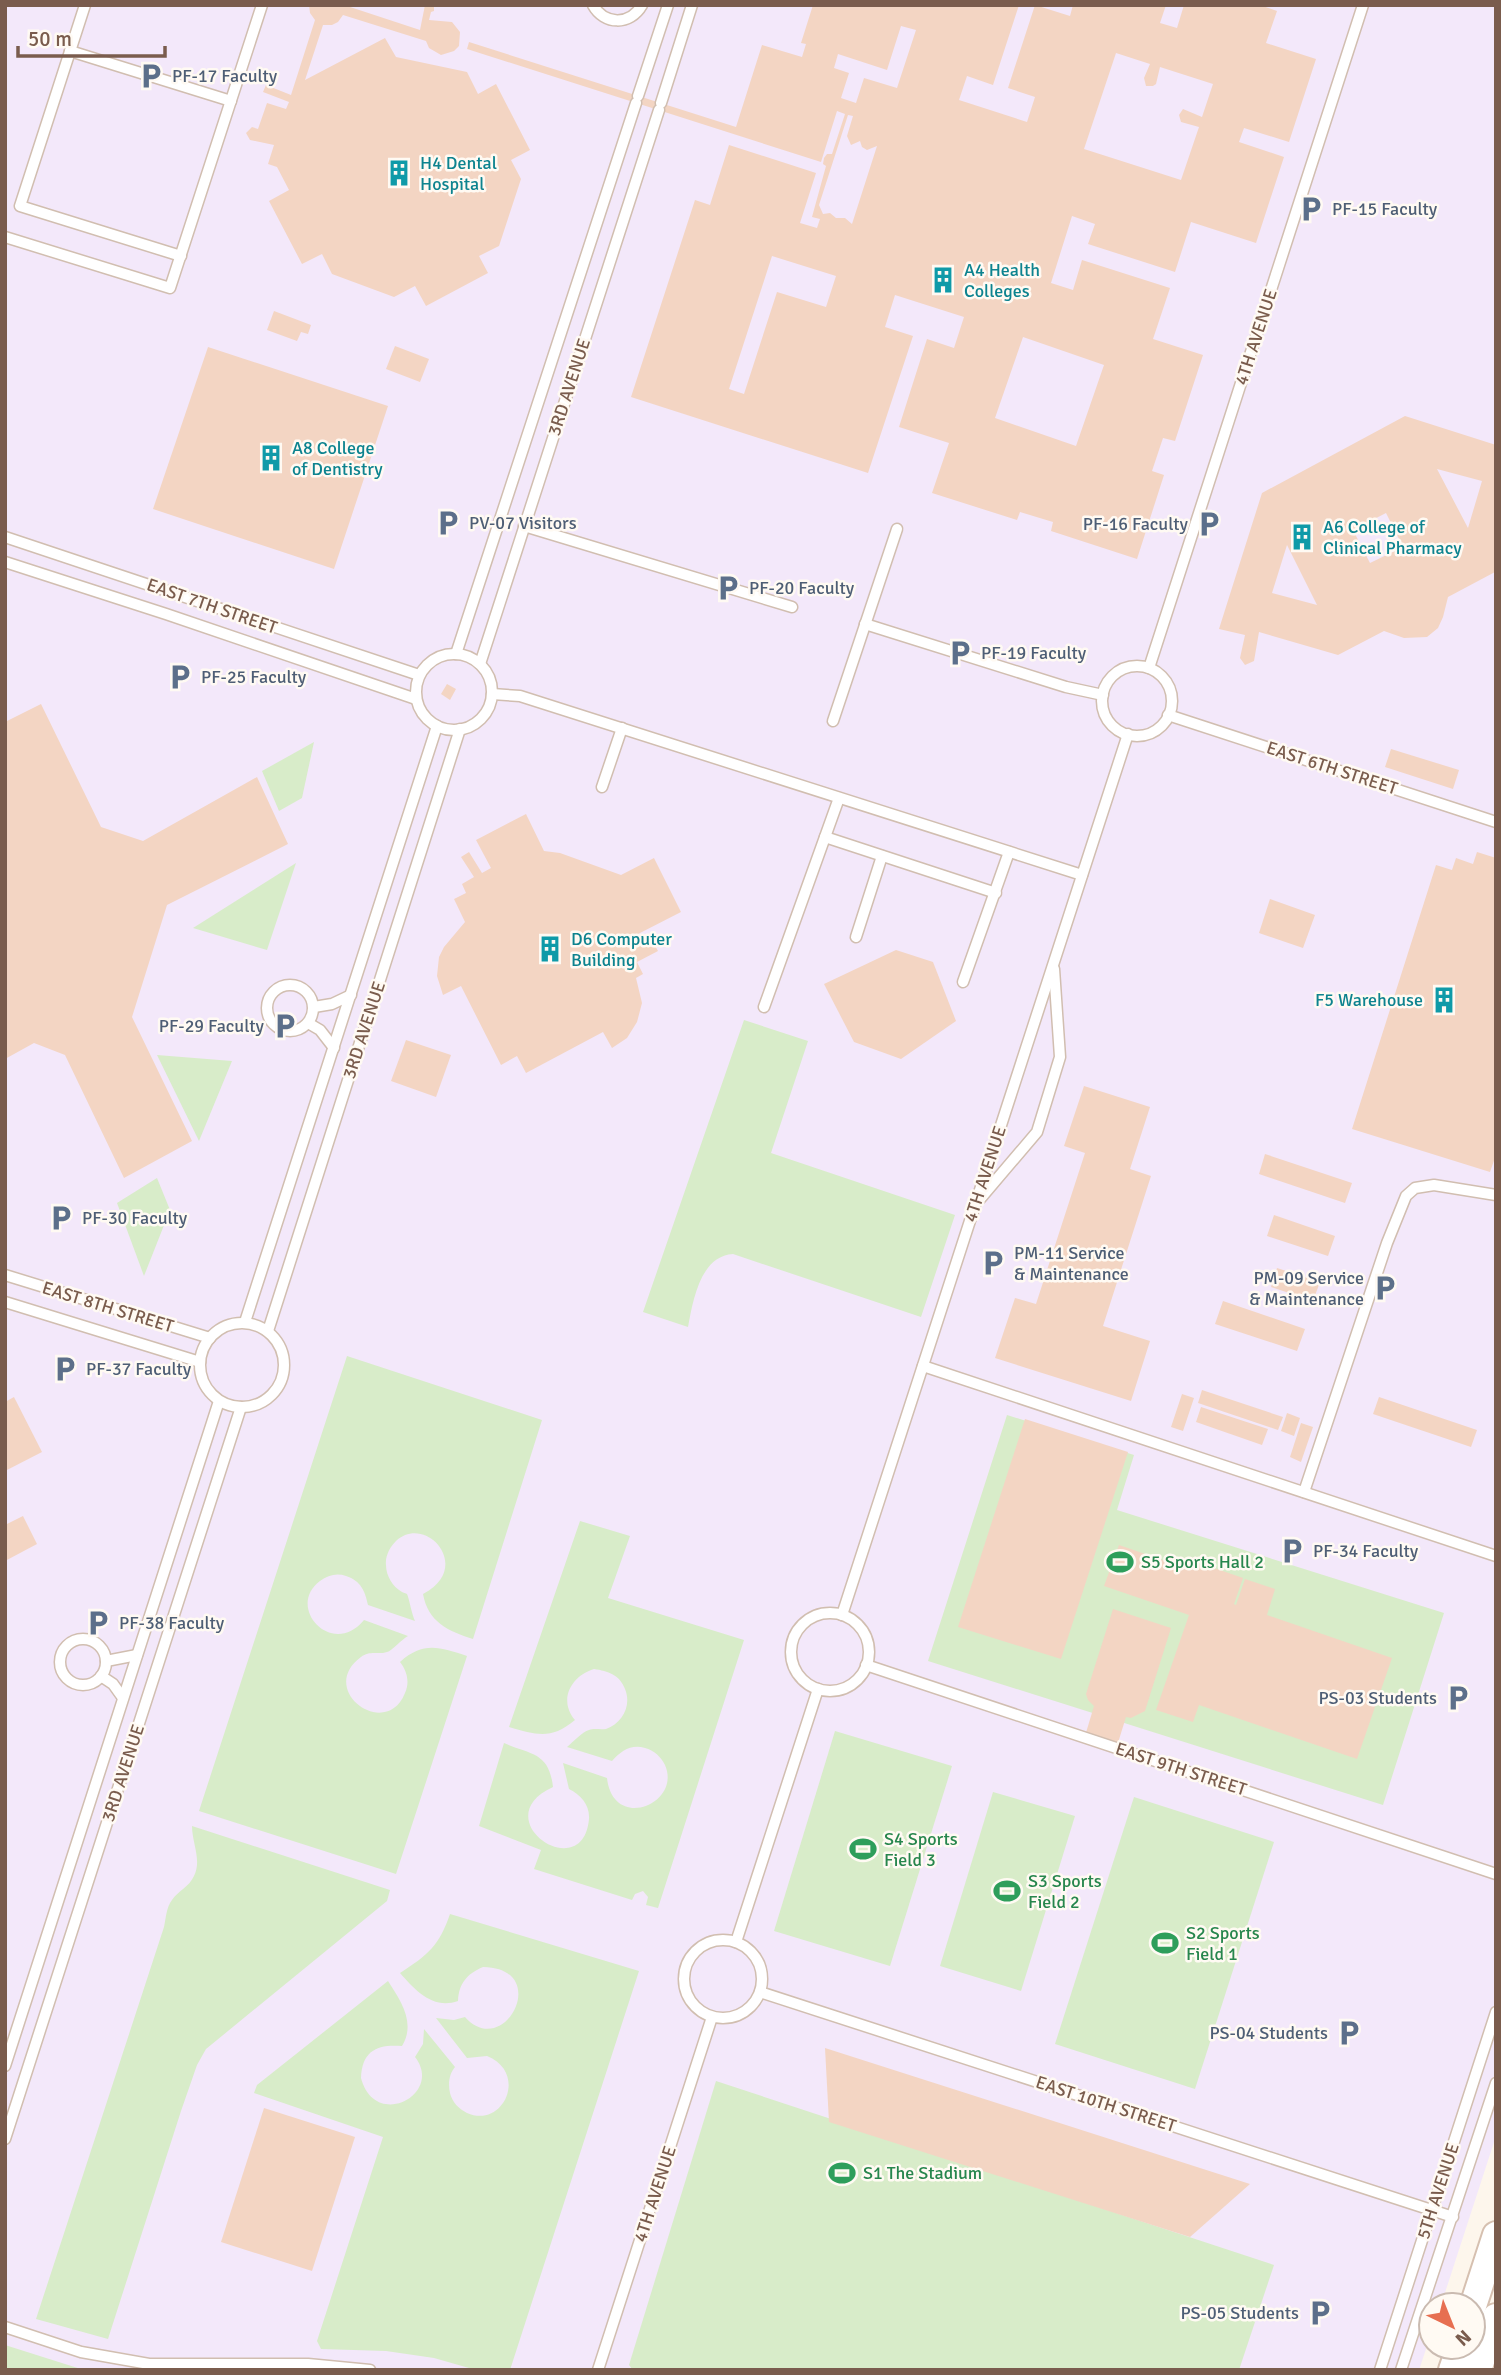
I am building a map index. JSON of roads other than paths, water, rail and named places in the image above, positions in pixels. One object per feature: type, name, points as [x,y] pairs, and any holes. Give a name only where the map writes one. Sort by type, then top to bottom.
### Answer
[{"type":"main road","points":[[1478,2291],[1496,2235]]},
{"type":"main road","points":[[1478,2370],[1496,2316]]},
{"type":"lane","points":[[85,5],[20,206],[181,256]]},
{"type":"lane","points":[[5,237],[170,288],[262,5]]},
{"type":"lane","points":[[593,5],[601,16],[617,21],[633,16],[642,5]]},
{"type":"lane","name":"3RD AVENUE","points":[[456,653],[668,5]]},
{"type":"lane","name":"3RD AVENUE","points":[[480,664],[692,5]]},
{"type":"lane","name":"4TH AVENUE","points":[[1149,668],[1363,5]]},
{"type":"lane","points":[[70,51],[231,101]]},
{"type":"lane","points":[[524,526],[792,607]]},
{"type":"lane","points":[[833,721],[897,528]]},
{"type":"lane","name":"EAST 7TH STREET","points":[[5,537],[419,675]]},
{"type":"lane","name":"EAST 7TH STREET","points":[[5,562],[416,699]]},
{"type":"lane","points":[[865,624],[1066,687],[1103,695]]},
{"type":"lane","points":[[456,653],[466,655],[480,664],[488,675],[492,694],[490,704],[478,720],[460,729],[451,730],[437,726],[424,717],[416,699],[415,689],[419,675],[429,663],[437,657],[456,653]]},
{"type":"lane","points":[[1138,666],[1149,668],[1163,678],[1169,687],[1171,696],[1168,715],[1155,730],[1146,734],[1128,734],[1117,730],[1110,723],[1102,705],[1106,686],[1119,671],[1138,666]]},
{"type":"lane","points":[[492,694],[520,696],[1082,875]]},
{"type":"lane","name":"EAST 6TH STREET","points":[[1168,715],[1496,822]]},
{"type":"lane","name":"3RD AVENUE","points":[[245,1322],[437,726]]},
{"type":"lane","points":[[602,787],[622,728]]},
{"type":"lane","name":"3RD AVENUE","points":[[268,1331],[460,729]]},
{"type":"lane","name":"4TH AVENUE","points":[[842,1615],[1128,734]]},
{"type":"lane","points":[[764,1007],[839,797]]},
{"type":"lane","points":[[825,838],[996,893]]},
{"type":"lane","points":[[963,982],[1009,852]]},
{"type":"lane","points":[[856,937],[882,856]]},
{"type":"lane","points":[[975,1204],[1037,1132],[1060,1057],[1054,962]]},
{"type":"lane","points":[[294,985],[308,993],[314,1007],[308,1023],[295,1031],[279,1028],[269,1016],[268,1001],[278,988],[294,985]]},
{"type":"lane","points":[[314,1007],[332,1004],[351,995]]},
{"type":"lane","points":[[308,1023],[320,1030],[334,1048]]},
{"type":"lane","points":[[1304,1492],[1387,1243],[1406,1196],[1415,1188],[1434,1185],[1496,1195]]},
{"type":"lane","name":"EAST 8TH STREET","points":[[5,1275],[210,1338]]},
{"type":"lane","name":"EAST 8TH STREET","points":[[5,1302],[200,1362]]},
{"type":"lane","points":[[245,1322],[268,1331],[281,1346],[284,1357],[282,1379],[270,1397],[261,1403],[241,1407],[219,1401],[204,1383],[200,1362],[202,1351],[210,1338],[224,1326],[245,1322]]},
{"type":"lane","points":[[923,1366],[1496,1556]]},
{"type":"lane","name":"3RD AVENUE","points":[[5,2066],[219,1401]]},
{"type":"lane","name":"3RD AVENUE","points":[[5,2140],[241,1407]]},
{"type":"lane","points":[[831,1613],[842,1615],[852,1619],[866,1636],[869,1647],[866,1665],[859,1678],[840,1690],[818,1689],[808,1684],[794,1667],[791,1657],[793,1640],[801,1626],[809,1619],[831,1613]]},
{"type":"lane","points":[[79,1639],[92,1641],[101,1647],[106,1661],[101,1676],[88,1685],[72,1682],[61,1670],[61,1655],[71,1642],[79,1639]]},
{"type":"lane","points":[[106,1661],[137,1655]]},
{"type":"lane","name":"EAST 9TH STREET","points":[[866,1665],[1496,1874]]},
{"type":"lane","points":[[101,1676],[113,1684],[123,1698]]},
{"type":"lane","points":[[736,1942],[818,1689]]},
{"type":"lane","points":[[724,1940],[736,1942],[745,1947],[759,1964],[762,1974],[760,1992],[752,2006],[744,2013],[734,2018],[712,2017],[693,2005],[687,1995],[684,1973],[694,1953],[702,1946],[724,1940]]},
{"type":"lane","name":"EAST 10TH STREET","points":[[760,1992],[1452,2217]]},
{"type":"lane","name":"5TH AVENUE","points":[[1380,2370],[1496,2012]]},
{"type":"lane","name":"4TH AVENUE","points":[[598,2370],[712,2017]]},
{"type":"lane","name":"5TH AVENUE","points":[[1401,2370],[1496,2083]]},
{"type":"lane","points":[[5,2328],[81,2352],[149,2364],[308,2364],[370,2370]]},
{"type":"place","name":"PF-17 Faculty","points":[[151,76]]},
{"type":"place","name":"H4 Dental Hospital","points":[[399,173]]},
{"type":"place","name":"PF-15 Faculty","points":[[1311,209]]},
{"type":"place","name":"A4 Health Colleges","points":[[943,280]]},
{"type":"place","name":"A8 College of Dentistry","points":[[271,458]]},
{"type":"place","name":"PV-07 Visitors","points":[[448,523]]},
{"type":"place","name":"PF-16 Faculty","points":[[1209,524]]},
{"type":"place","name":"A6 College of Clinical Pharmacy","points":[[1302,537]]},
{"type":"place","name":"PF-20 Faculty","points":[[728,588]]},
{"type":"place","name":"PF-19 Faculty","points":[[960,653]]},
{"type":"place","name":"PF-25 Faculty","points":[[180,677]]},
{"type":"place","name":"D6 Computer Building","points":[[550,949]]},
{"type":"place","name":"F5 Warehouse","points":[[1444,1000]]},
{"type":"place","name":"PF-29 Faculty","points":[[285,1026]]},
{"type":"place","name":"PF-30 Faculty","points":[[61,1218]]},
{"type":"place","name":"PM-11 Service & Maintenance","points":[[993,1263]]},
{"type":"place","name":"PM-09 Service & Maintenance","points":[[1385,1288]]},
{"type":"place","name":"PF-37 Faculty","points":[[65,1369]]},
{"type":"place","name":"PF-34 Faculty","points":[[1292,1551]]},
{"type":"place","name":"S5 Sports Hall 2","points":[[1120,1562]]},
{"type":"place","name":"PF-38 Faculty","points":[[98,1623]]},
{"type":"place","name":"PS-03 Students","points":[[1458,1698]]},
{"type":"place","name":"S4 Sports Field 3","points":[[863,1849]]},
{"type":"place","name":"S3 Sports Field 2","points":[[1007,1891]]},
{"type":"place","name":"S2 Sports Field 1","points":[[1165,1943]]},
{"type":"place","name":"PS-04 Students","points":[[1349,2033]]},
{"type":"place","name":"S1 The Stadium","points":[[842,2173]]},
{"type":"place","name":"PS-05 Students","points":[[1320,2313]]}]
